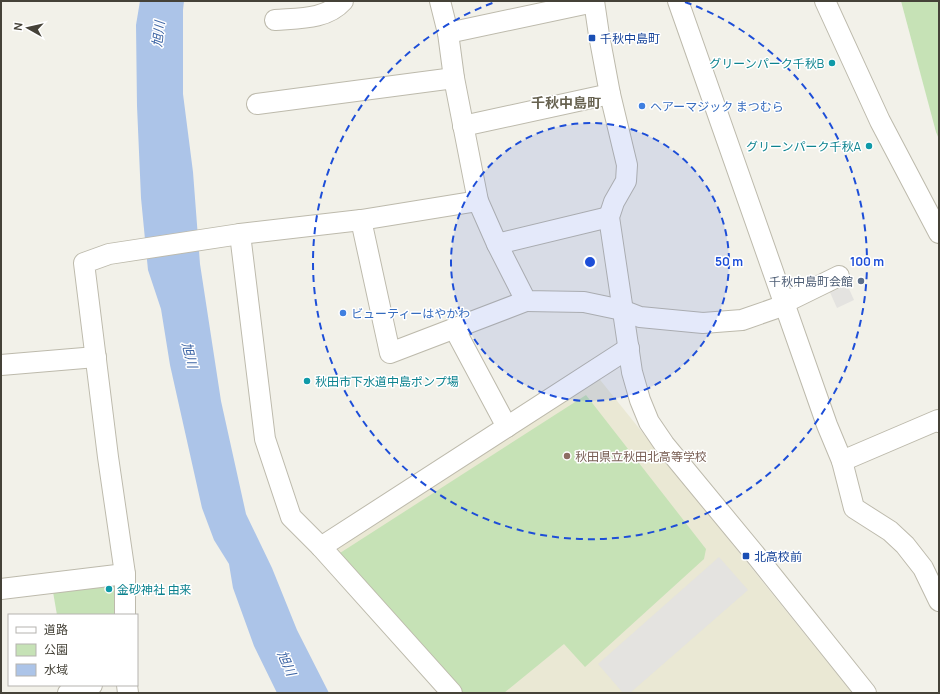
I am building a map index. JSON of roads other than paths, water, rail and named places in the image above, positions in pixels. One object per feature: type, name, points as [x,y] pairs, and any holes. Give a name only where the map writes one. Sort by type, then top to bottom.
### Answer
[{"type":"street","points":[[275,20],[316,16],[333,10],[343,1]]},
{"type":"street","points":[[440,1],[448,34],[454,78],[478,201],[497,244],[526,301]]},
{"type":"street","points":[[678,1],[827,426],[842,462],[854,508],[890,531],[905,545],[924,568],[939,601]]},
{"type":"street","points":[[825,1],[880,121],[939,232]]},
{"type":"street","points":[[448,34],[594,2],[610,94],[627,165],[626,182],[614,202],[609,217],[632,372],[640,400],[649,422],[664,444],[866,693]]},
{"type":"street","points":[[258,104],[454,78]]},
{"type":"street","points":[[463,126],[610,94]]},
{"type":"street","points":[[125,614],[125,574],[108,457],[84,263],[109,254],[240,234],[360,220],[478,201]]},
{"type":"street","points":[[497,244],[609,217]]},
{"type":"street","points":[[360,220],[390,353],[526,301],[584,302],[622,310],[640,317],[703,322],[742,320],[784,304],[839,276]]},
{"type":"street","points":[[240,234],[265,439],[291,517],[322,547],[452,693]]},
{"type":"street","points":[[454,328],[507,427]]},
{"type":"street","points":[[322,547],[629,348]]},
{"type":"street","points":[[1,365],[96,357]]},
{"type":"street","points":[[842,462],[938,420],[939,422]]},
{"type":"street","points":[[1,589],[125,574]]},
{"type":"street","points":[[68,693],[89,686]]},
{"type":"water","name":"旭川","points":[[140,1],[184,1],[183,94],[193,172],[200,264],[221,401],[246,514],[272,568],[297,630],[329,693],[277,693],[254,646],[233,588],[229,564],[214,540],[202,508],[170,365],[161,309],[148,270],[141,198],[137,106],[136,25]]},
{"type":"place","name":"千秋中島町","points":[[592,38]]},
{"type":"place","name":"グリーンパーク千秋B","points":[[832,63]]},
{"type":"place","name":"ヘアーマジック まつむら","points":[[642,106]]},
{"type":"place","name":"グリーンパーク千秋A","points":[[869,146]]},
{"type":"place","name":"千秋中島町会館","points":[[861,281]]},
{"type":"place","name":"ビューティーはやかわ","points":[[343,313]]},
{"type":"place","name":"秋田市下水道中島ポンプ場","points":[[307,381]]},
{"type":"place","name":"秋田県立秋田北高等学校","points":[[567,456]]},
{"type":"place","name":"北高校前","points":[[746,556]]},
{"type":"place","name":"金砂神社 由来","points":[[109,589]]},
{"type":"district","name":"千秋中島町","points":[[566,102]]}]
